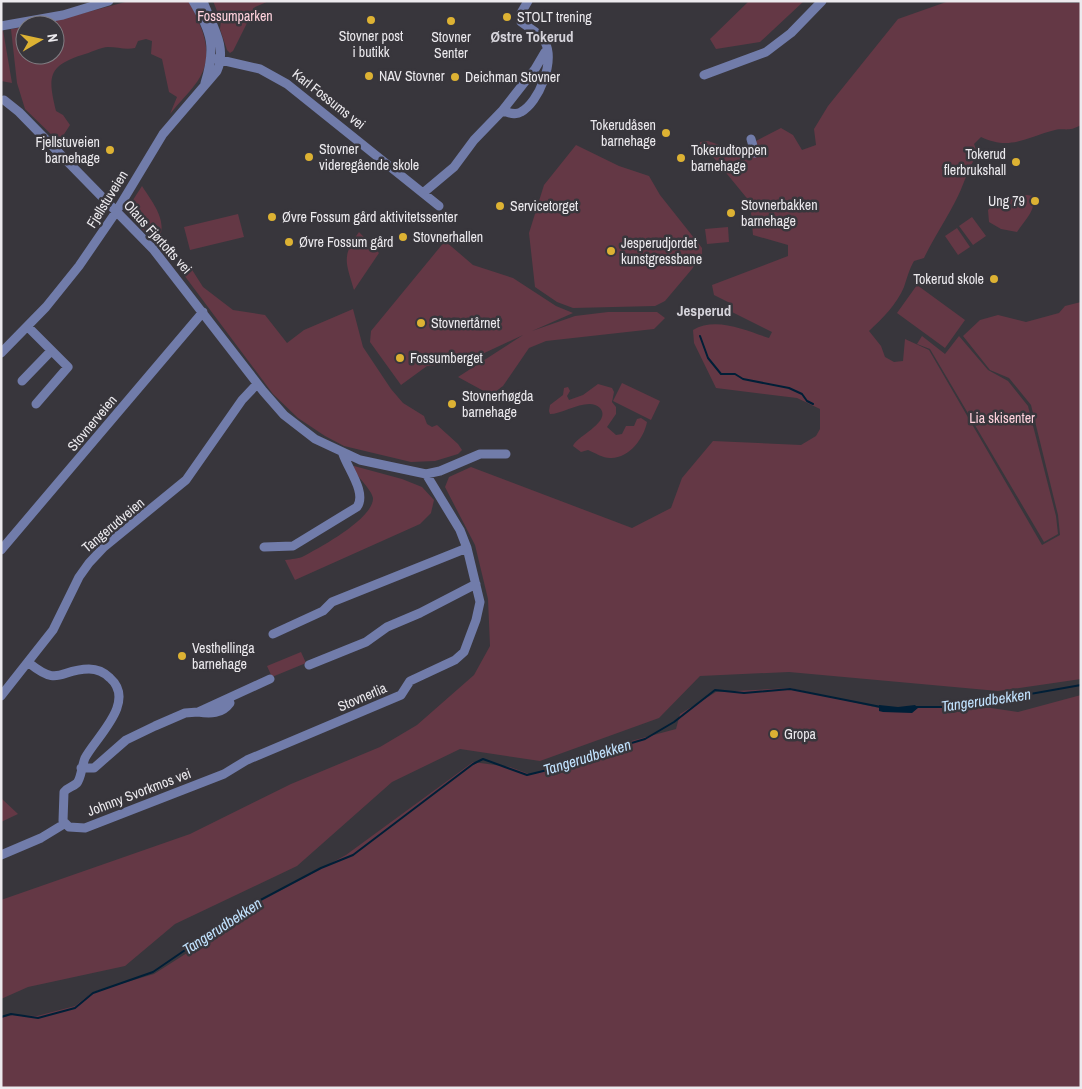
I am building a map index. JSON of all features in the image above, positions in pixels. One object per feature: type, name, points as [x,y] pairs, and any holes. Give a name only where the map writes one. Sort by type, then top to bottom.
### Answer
[{"type":"street","points":[[1,26],[71,13],[109,1]]},
{"type":"street","points":[[193,1],[211,41],[216,59]]},
{"type":"street","points":[[203,1],[218,39],[216,59]]},
{"type":"street","points":[[502,111],[514,114],[520,113],[541,90],[546,74],[545,43],[538,34],[521,22],[521,13],[528,1]]},
{"type":"street","points":[[704,75],[766,52],[791,33],[822,1]]},
{"type":"street","points":[[423,193],[454,167],[474,140],[502,111],[535,69],[546,50]]},
{"type":"street","name":"Fjellstuveien","points":[[1,353],[28,327],[74,272],[116,212],[160,140],[204,83],[215,73],[216,59]]},
{"type":"street","name":"Karl Fossums vei","points":[[216,59],[260,69],[288,84],[439,206]]},
{"type":"street","name":"Olaus Fjørtofts vei","points":[[4,100],[164,261],[257,384]]},
{"type":"street","points":[[751,138],[755,153]]},
{"type":"street","name":"Stovnerveien","points":[[1,550],[203,312]]},
{"type":"street","points":[[28,327],[68,367],[36,404]]},
{"type":"street","points":[[22,381],[51,350]]},
{"type":"street","points":[[257,384],[284,415],[315,439],[343,454],[375,465],[426,474],[471,456],[506,454]]},
{"type":"street","name":"Tangerudveien","points":[[1,696],[54,630],[79,577],[89,563],[104,547],[186,480],[242,400],[257,384]]},
{"type":"street","points":[[264,547],[293,546],[357,507],[361,500],[361,492],[343,454]]},
{"type":"street","name":"Stovnerlia","points":[[224,774],[247,760],[401,695],[410,681],[455,660],[464,652],[476,620],[480,602],[467,548],[455,522],[426,474]]},
{"type":"street","points":[[273,634],[323,611],[332,602],[467,548]]},
{"type":"street","points":[[309,666],[366,642],[386,627],[420,613],[476,584]]},
{"type":"street","points":[[1,855],[41,838],[64,824],[63,796],[67,789],[78,783],[86,756],[115,713],[118,700],[115,684],[108,676],[97,670],[87,669],[53,677],[44,674],[29,663]]},
{"type":"street","points":[[198,712],[270,680]]},
{"type":"street","points":[[81,768],[94,768],[131,737],[185,713],[213,713],[224,709],[230,703]]},
{"type":"street","name":"Johnny Svorkmos vei","points":[[64,824],[72,828],[85,828],[224,774]]},
{"type":"green space","points":[[129,1],[188,1],[203,33],[206,46],[204,68],[194,86],[170,114],[177,97],[169,92],[162,59],[151,54],[152,41],[146,39],[138,41],[135,48],[131,49],[105,47],[65,62],[65,18]]},
{"type":"green space","name":"Fossumparken","points":[[213,1],[269,1],[255,7],[233,51],[230,53],[227,50],[220,29],[221,21]]},
{"type":"green space","points":[[749,1],[804,1],[760,42],[716,49],[710,39]]},
{"type":"green space","points":[[949,1],[1081,3],[1081,125],[1055,130],[1010,143],[991,141],[981,137],[974,144],[978,154],[969,169],[954,204],[924,258],[914,261],[897,299],[869,331],[881,346],[885,357],[894,362],[903,361],[905,339],[929,350],[1042,545],[1060,535],[1058,515],[1031,405],[1009,378],[990,370],[963,336],[980,320],[998,315],[1026,322],[1059,313],[1065,306],[1081,302],[1081,679],[998,691],[789,672],[700,676],[659,718],[540,761],[460,749],[392,782],[297,866],[175,924],[125,966],[28,987],[1,999],[1,900],[190,834],[291,784],[380,747],[417,725],[474,675],[490,646],[488,599],[475,545],[445,487],[449,477],[471,467],[632,528],[671,508],[682,478],[713,441],[801,445],[816,436],[820,429],[820,409],[797,398],[716,388],[694,343],[693,330],[711,324],[731,326],[769,338],[772,332],[732,312],[730,303],[714,295],[712,285],[788,256],[788,245],[753,235],[750,202],[709,152],[699,149],[700,142],[708,141],[725,147],[729,155],[781,128],[793,135],[802,150],[816,145],[814,129],[828,106],[898,19]]},
{"type":"green space","points":[[15,28],[15,65],[11,29]]},
{"type":"green space","points":[[3,30],[12,83],[1,81],[1,31]]},
{"type":"green space","points":[[15,65],[61,65],[53,75],[51,82],[52,90],[56,111],[63,115],[70,125],[59,142],[25,109],[17,83]]},
{"type":"green space","points":[[576,145],[619,166],[649,176],[660,195],[702,248],[702,254],[692,269],[665,301],[655,306],[573,308],[557,302],[535,287],[529,233],[544,185]]},
{"type":"green space","points":[[142,186],[155,206],[161,221],[162,229],[155,243],[130,216],[131,203]]},
{"type":"green space","points":[[1027,195],[1033,196],[1032,211],[1017,232],[1001,229],[989,222],[988,210],[996,203]]},
{"type":"green space","points":[[238,214],[244,237],[190,250],[184,227]]},
{"type":"green space","points":[[972,217],[986,236],[973,245],[959,226]]},
{"type":"green space","points":[[728,227],[729,242],[707,244],[705,229]]},
{"type":"green space","points":[[957,228],[970,247],[958,255],[945,236]]},
{"type":"green space","points":[[359,232],[379,253],[354,290],[347,266],[347,254]]},
{"type":"green space","points":[[445,241],[473,265],[513,278],[556,306],[573,313],[532,331],[575,316],[608,312],[657,312],[665,318],[654,329],[546,341],[529,348],[503,386],[491,395],[458,377],[523,335],[465,362],[427,366],[401,385],[370,342],[371,331]]},
{"type":"green space","points":[[189,265],[203,287],[233,310],[265,315],[287,343],[304,330],[353,309],[363,347],[391,389],[403,403],[424,416],[427,424],[432,427],[437,425],[462,450],[458,454],[435,461],[411,462],[344,446],[298,418],[273,394],[178,267]]},
{"type":"green space","points":[[917,285],[965,320],[945,348],[897,313]]},
{"type":"green space","name":"Lia skisenter","points":[[922,336],[945,354],[959,336],[988,370],[1008,381],[1028,406],[1056,516],[1058,534],[1044,542],[930,349],[917,344]]},
{"type":"green space","points":[[622,383],[660,401],[651,420],[613,401]]},
{"type":"green space","points":[[598,384],[612,388],[614,392],[612,402],[616,407],[616,414],[607,427],[616,435],[622,434],[626,426],[634,426],[637,419],[641,418],[647,422],[639,441],[629,451],[617,457],[605,457],[588,450],[581,452],[573,446],[598,424],[602,413],[600,408],[589,404],[550,414],[549,411],[550,405],[563,395],[564,388],[568,387],[570,391],[567,396],[569,400],[583,395]]},
{"type":"green space","points":[[354,466],[402,479],[422,487],[434,500],[431,513],[420,524],[295,580],[285,560],[302,557],[334,539],[356,523],[371,506],[372,495],[351,467]]},
{"type":"green space","points":[[301,652],[306,663],[272,677],[267,666]]},
{"type":"green space","points":[[790,688],[879,708],[971,705],[1018,712],[1081,695],[1081,1088],[1,1088],[1,1018],[12,1015],[37,1016],[75,1006],[93,992],[154,974],[201,944],[241,912],[346,855],[473,762],[510,767],[529,774],[572,766],[620,744],[676,729],[680,714],[716,692]]},
{"type":"green space","points":[[1,798],[18,814],[1,822]]},
{"type":"water","points":[[879,705],[898,707],[915,705],[918,708],[912,713],[883,712],[879,711]]},
{"type":"waterway","points":[[700,336],[708,358],[721,374],[735,374],[743,379],[789,388],[802,394],[807,401],[813,404]]},
{"type":"waterway","name":"Tangerudbekken","points":[[916,707],[956,707],[1081,685]]},
{"type":"waterway","name":"Tangerudbekken","points":[[1,1017],[11,1014],[38,1018],[75,1008],[93,993],[153,972],[251,905],[321,868],[353,855],[473,764],[483,759],[527,775],[572,764],[588,756],[645,739],[674,722],[715,690],[744,693],[790,689],[881,707]]},
{"type":"place","name":"STOLT trening","points":[[507,17]]},
{"type":"place","name":"Stovner post i butikk","points":[[371,20]]},
{"type":"place","name":"Stovner Senter","points":[[451,21]]},
{"type":"place","name":"NAV Stovner","points":[[369,76]]},
{"type":"place","name":"Deichman Stovner","points":[[455,77]]},
{"type":"place","name":"Tokerudåsen barnehage","points":[[666,133]]},
{"type":"place","name":"Fjellstuveien barnehage","points":[[110,150]]},
{"type":"place","name":"Stovner videregående skole","points":[[309,157]]},
{"type":"place","name":"Tokerudtoppen barnehage","points":[[681,158]]},
{"type":"place","name":"Tokerud flerbrukshall","points":[[1016,162]]},
{"type":"place","name":"Ung 79","points":[[1035,201]]},
{"type":"place","name":"Servicetorget","points":[[500,206]]},
{"type":"place","name":"Stovnerbakken barnehage","points":[[731,213]]},
{"type":"place","name":"Øvre Fossum gård aktivitetssenter","points":[[272,217]]},
{"type":"place","name":"Stovnerhallen","points":[[403,237]]},
{"type":"place","name":"Øvre Fossum gård","points":[[289,242]]},
{"type":"place","name":"Jesperudjordet kunstgressbane","points":[[611,251]]},
{"type":"place","name":"Tokerud skole","points":[[994,279]]},
{"type":"place","name":"Stovnertårnet","points":[[421,323]]},
{"type":"place","name":"Fossumberget","points":[[400,358]]},
{"type":"place","name":"Stovnerhøgda barnehage","points":[[452,404]]},
{"type":"place","name":"Vesthellinga barnehage","points":[[182,656]]},
{"type":"place","name":"Gropa","points":[[774,734]]},
{"type":"district","name":"Østre Tokerud","points":[[532,36]]},
{"type":"district","name":"Jesperud","points":[[704,310]]}]
